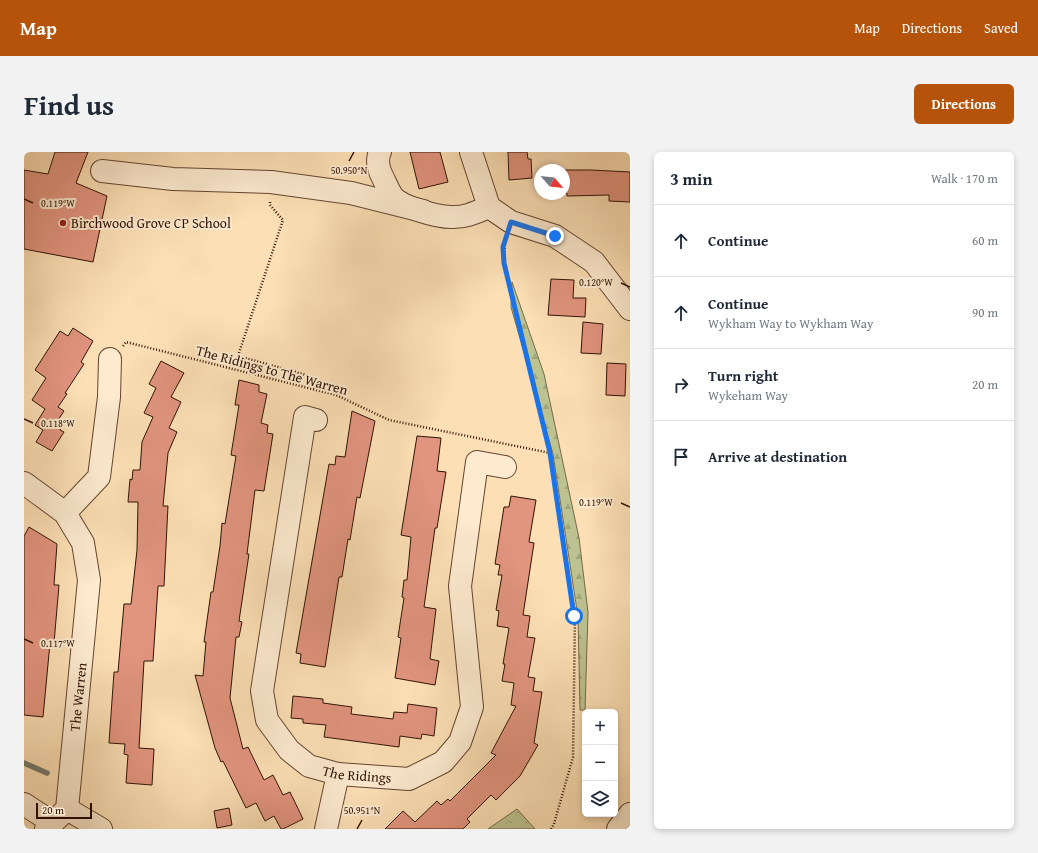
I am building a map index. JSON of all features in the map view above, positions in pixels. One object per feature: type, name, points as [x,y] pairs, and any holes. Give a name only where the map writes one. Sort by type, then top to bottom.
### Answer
[{"type":"street","points":[[471,152],[489,207],[511,222],[555,236],[594,262],[630,309]]},
{"type":"street","points":[[351,192],[380,162],[393,197],[423,212]]},
{"type":"street","points":[[102,171],[173,180],[271,182],[351,192],[423,212],[451,217],[472,214],[489,207]]},
{"type":"street","points":[[65,513],[100,477],[109,398],[110,359]]},
{"type":"street","name":"The Ridings","points":[[316,420],[305,417],[262,691],[267,720],[289,750],[309,766],[338,774],[409,779],[443,762],[460,742],[472,708],[460,586],[477,462],[506,467]]},
{"type":"street","name":"The Warren","points":[[24,484],[65,513],[83,544],[90,580],[55,820]]},
{"type":"street","points":[[326,829],[338,774]]},
{"type":"street","points":[[24,804],[55,820],[100,829]]},
{"type":"street","points":[[618,829],[630,814]]},
{"type":"path","points":[[271,182],[270,205],[283,220],[238,356],[317,378],[313,389]]},
{"type":"path","points":[[511,222],[503,247],[504,263],[550,453],[574,616],[573,757],[554,824],[551,829]]},
{"type":"path","name":"The Ridings to The Warren","points":[[110,359],[126,342],[336,395],[389,420],[550,453]]},
{"type":"green space","points":[[512,282],[544,374],[579,538],[588,612],[585,709],[582,710],[580,710],[578,617],[553,454],[511,307]]},
{"type":"green space","points":[[517,809],[535,829],[488,829]]},
{"type":"building","name":"Birchwood Grove CP School","points":[[55,152],[88,152],[76,183],[107,196],[93,262],[24,249],[24,170],[48,174]]},
{"type":"building","points":[[410,152],[440,152],[448,182],[419,189]]},
{"type":"building","points":[[508,152],[527,152],[528,159],[531,159],[532,178],[509,180]]},
{"type":"building","points":[[570,170],[630,172],[630,202],[609,201],[609,195],[570,196]]},
{"type":"building","points":[[551,279],[574,280],[573,298],[586,298],[585,317],[548,315]]},
{"type":"building","points":[[583,322],[603,324],[601,354],[581,353]]},
{"type":"building","points":[[73,328],[93,341],[81,362],[84,364],[65,393],[67,394],[58,407],[64,411],[58,420],[64,423],[60,430],[64,432],[52,451],[36,442],[43,430],[35,425],[45,409],[32,400],[46,378],[35,370],[60,331],[68,336]]},
{"type":"building","points":[[161,361],[184,373],[171,397],[181,402],[169,428],[177,432],[168,453],[163,506],[168,506],[164,586],[158,586],[153,661],[144,661],[139,748],[154,749],[152,785],[126,783],[128,755],[124,754],[125,744],[109,743],[114,672],[118,672],[124,604],[131,604],[137,550],[138,502],[128,502],[130,479],[132,480],[133,470],[140,470],[142,442],[153,417],[144,413],[156,388],[149,384]]},
{"type":"building","points":[[607,363],[626,364],[625,396],[606,395]]},
{"type":"building","points":[[239,380],[259,385],[259,392],[267,394],[261,423],[268,425],[267,433],[273,434],[264,491],[255,490],[247,554],[249,554],[239,621],[242,622],[239,637],[236,637],[230,698],[243,749],[248,747],[264,780],[273,775],[283,795],[290,792],[303,819],[283,829],[281,829],[274,816],[265,821],[256,803],[246,808],[215,748],[195,675],[203,676],[206,642],[204,642],[211,592],[213,592],[222,523],[225,524],[236,456],[231,455],[239,405],[235,405]]},
{"type":"building","points":[[352,411],[375,421],[360,498],[357,497],[350,540],[348,539],[342,577],[339,577],[325,667],[300,663],[301,654],[296,653],[329,464],[335,465],[336,456],[345,457]]},
{"type":"building","points":[[417,436],[441,438],[437,471],[446,472],[437,528],[435,528],[424,607],[436,609],[430,659],[439,661],[435,685],[395,678],[401,638],[398,637],[404,598],[402,597],[404,580],[407,580],[411,537],[401,535]]},
{"type":"building","points":[[511,496],[536,500],[529,542],[534,543],[523,615],[530,616],[527,637],[535,638],[528,677],[535,678],[533,691],[542,692],[534,743],[538,745],[520,776],[496,800],[491,795],[467,819],[470,822],[463,829],[385,829],[403,811],[415,822],[437,801],[441,805],[448,799],[450,801],[496,755],[491,753],[516,706],[511,705],[514,683],[502,681],[505,664],[503,664],[509,628],[497,626],[499,611],[496,610],[502,575],[498,575],[500,565],[495,564],[504,507],[509,507]]},
{"type":"building","points":[[29,527],[57,544],[54,585],[59,585],[54,643],[50,643],[43,717],[24,715],[24,536]]},
{"type":"building","points":[[293,696],[323,699],[323,703],[352,707],[351,714],[393,719],[394,712],[407,713],[408,704],[437,708],[434,736],[422,734],[421,739],[400,736],[399,747],[324,737],[326,725],[303,723],[303,719],[291,718]]},
{"type":"building","points":[[229,808],[232,825],[217,828],[214,811]]},
{"type":"waterway","points":[[24,763],[47,773]]},
{"type":"place","name":"Birchwood Grove CP School","points":[[63,223]]},
{"type":"route","points":[[555,236],[511,222],[503,247],[504,263],[550,453],[574,616]]}]
